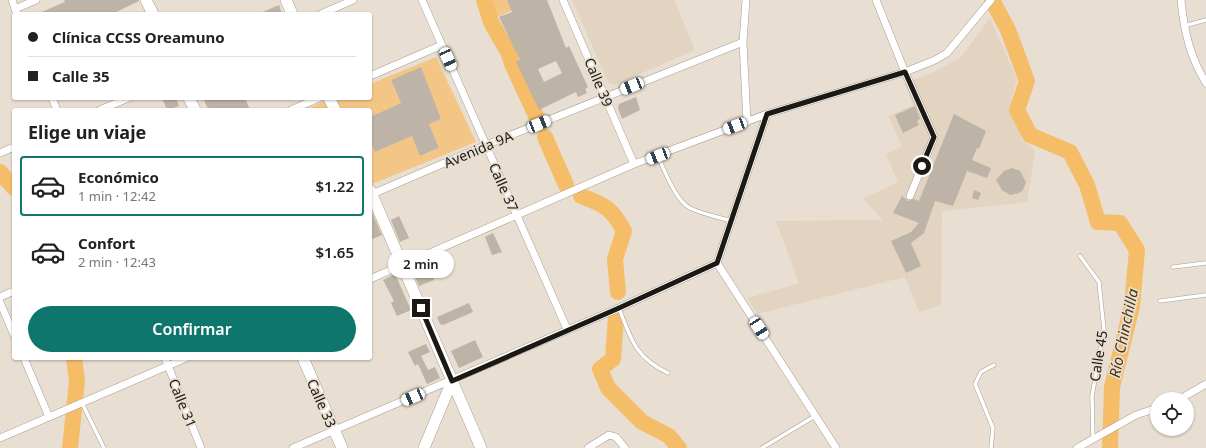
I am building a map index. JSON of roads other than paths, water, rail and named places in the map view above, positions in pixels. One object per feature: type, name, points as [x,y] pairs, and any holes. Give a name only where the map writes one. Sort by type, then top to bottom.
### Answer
[{"type":"main road","points":[[146,0],[152,12]]},
{"type":"main road","points":[[286,0],[291,12]]},
{"type":"main road","points":[[372,195],[481,448]]},
{"type":"main road","name":"Calle 33","points":[[304,360],[342,448]]},
{"type":"main road","points":[[424,448],[452,381]]},
{"type":"street","points":[[12,0],[16,12],[36,0]]},
{"type":"street","points":[[334,0],[334,8]]},
{"type":"street","points":[[325,12],[353,0]]},
{"type":"street","name":"Calle 37","points":[[422,0],[567,329]]},
{"type":"street","name":"Calle 39","points":[[563,0],[634,164]]},
{"type":"street","points":[[746,0],[743,42],[748,122]]},
{"type":"street","points":[[876,0],[905,72],[934,137],[910,196]]},
{"type":"street","points":[[372,278],[634,164],[767,114],[905,72],[935,60],[947,53],[991,0]]},
{"type":"street","points":[[1181,0],[1184,26],[1190,50],[1206,83]]},
{"type":"street","name":"Avenida 9A","points":[[372,193],[486,145],[743,42]]},
{"type":"street","points":[[372,75],[442,45]]},
{"type":"street","points":[[105,108],[123,100]]},
{"type":"street","points":[[296,108],[314,100]]},
{"type":"street","points":[[293,448],[452,381],[567,329],[619,308],[717,263],[767,114]]},
{"type":"street","points":[[717,263],[836,448]]},
{"type":"street","points":[[0,297],[12,292]]},
{"type":"street","points":[[0,302],[12,330]]},
{"type":"street","points":[[25,360],[49,417]]},
{"type":"street","name":"Calle 31","points":[[166,360],[201,448]]},
{"type":"street","points":[[0,438],[182,360]]},
{"type":"street","points":[[1192,392],[1206,384]]},
{"type":"street","points":[[1077,448],[1136,415],[1150,410]]},
{"type":"street","points":[[588,448],[609,435],[616,437],[624,448]]},
{"type":"lane","points":[[1184,26],[1206,20]]},
{"type":"lane","points":[[658,156],[684,204],[690,208],[731,221]]},
{"type":"lane","name":"Calle 45","points":[[1080,256],[1099,282],[1104,330],[1092,396],[1096,437]]},
{"type":"lane","points":[[1173,267],[1206,263]]},
{"type":"lane","points":[[1160,301],[1206,295]]},
{"type":"lane","points":[[619,308],[634,344],[647,362],[668,373]]},
{"type":"lane","points":[[991,448],[993,428],[976,384],[978,376],[981,372],[994,365]]},
{"type":"lane","points":[[81,403],[104,448]]},
{"type":"lane","points":[[762,448],[816,416]]},
{"type":"waterway","points":[[484,0],[491,22],[508,52],[536,116]]},
{"type":"waterway","name":"Río Chinchilla","points":[[992,0],[1008,30],[1027,81],[1017,110],[1030,135],[1070,152],[1087,185],[1098,222],[1120,223],[1137,250],[1132,306],[1112,387],[1110,448]]},
{"type":"waterway","points":[[545,137],[566,185]]},
{"type":"waterway","points":[[0,172],[12,186]]},
{"type":"waterway","points":[[581,196],[607,208],[624,231],[615,259],[618,292]]},
{"type":"waterway","points":[[616,317],[613,359],[600,369],[608,388],[642,422],[669,436],[679,448]]},
{"type":"waterway","points":[[70,448],[77,381],[74,360]]}]
